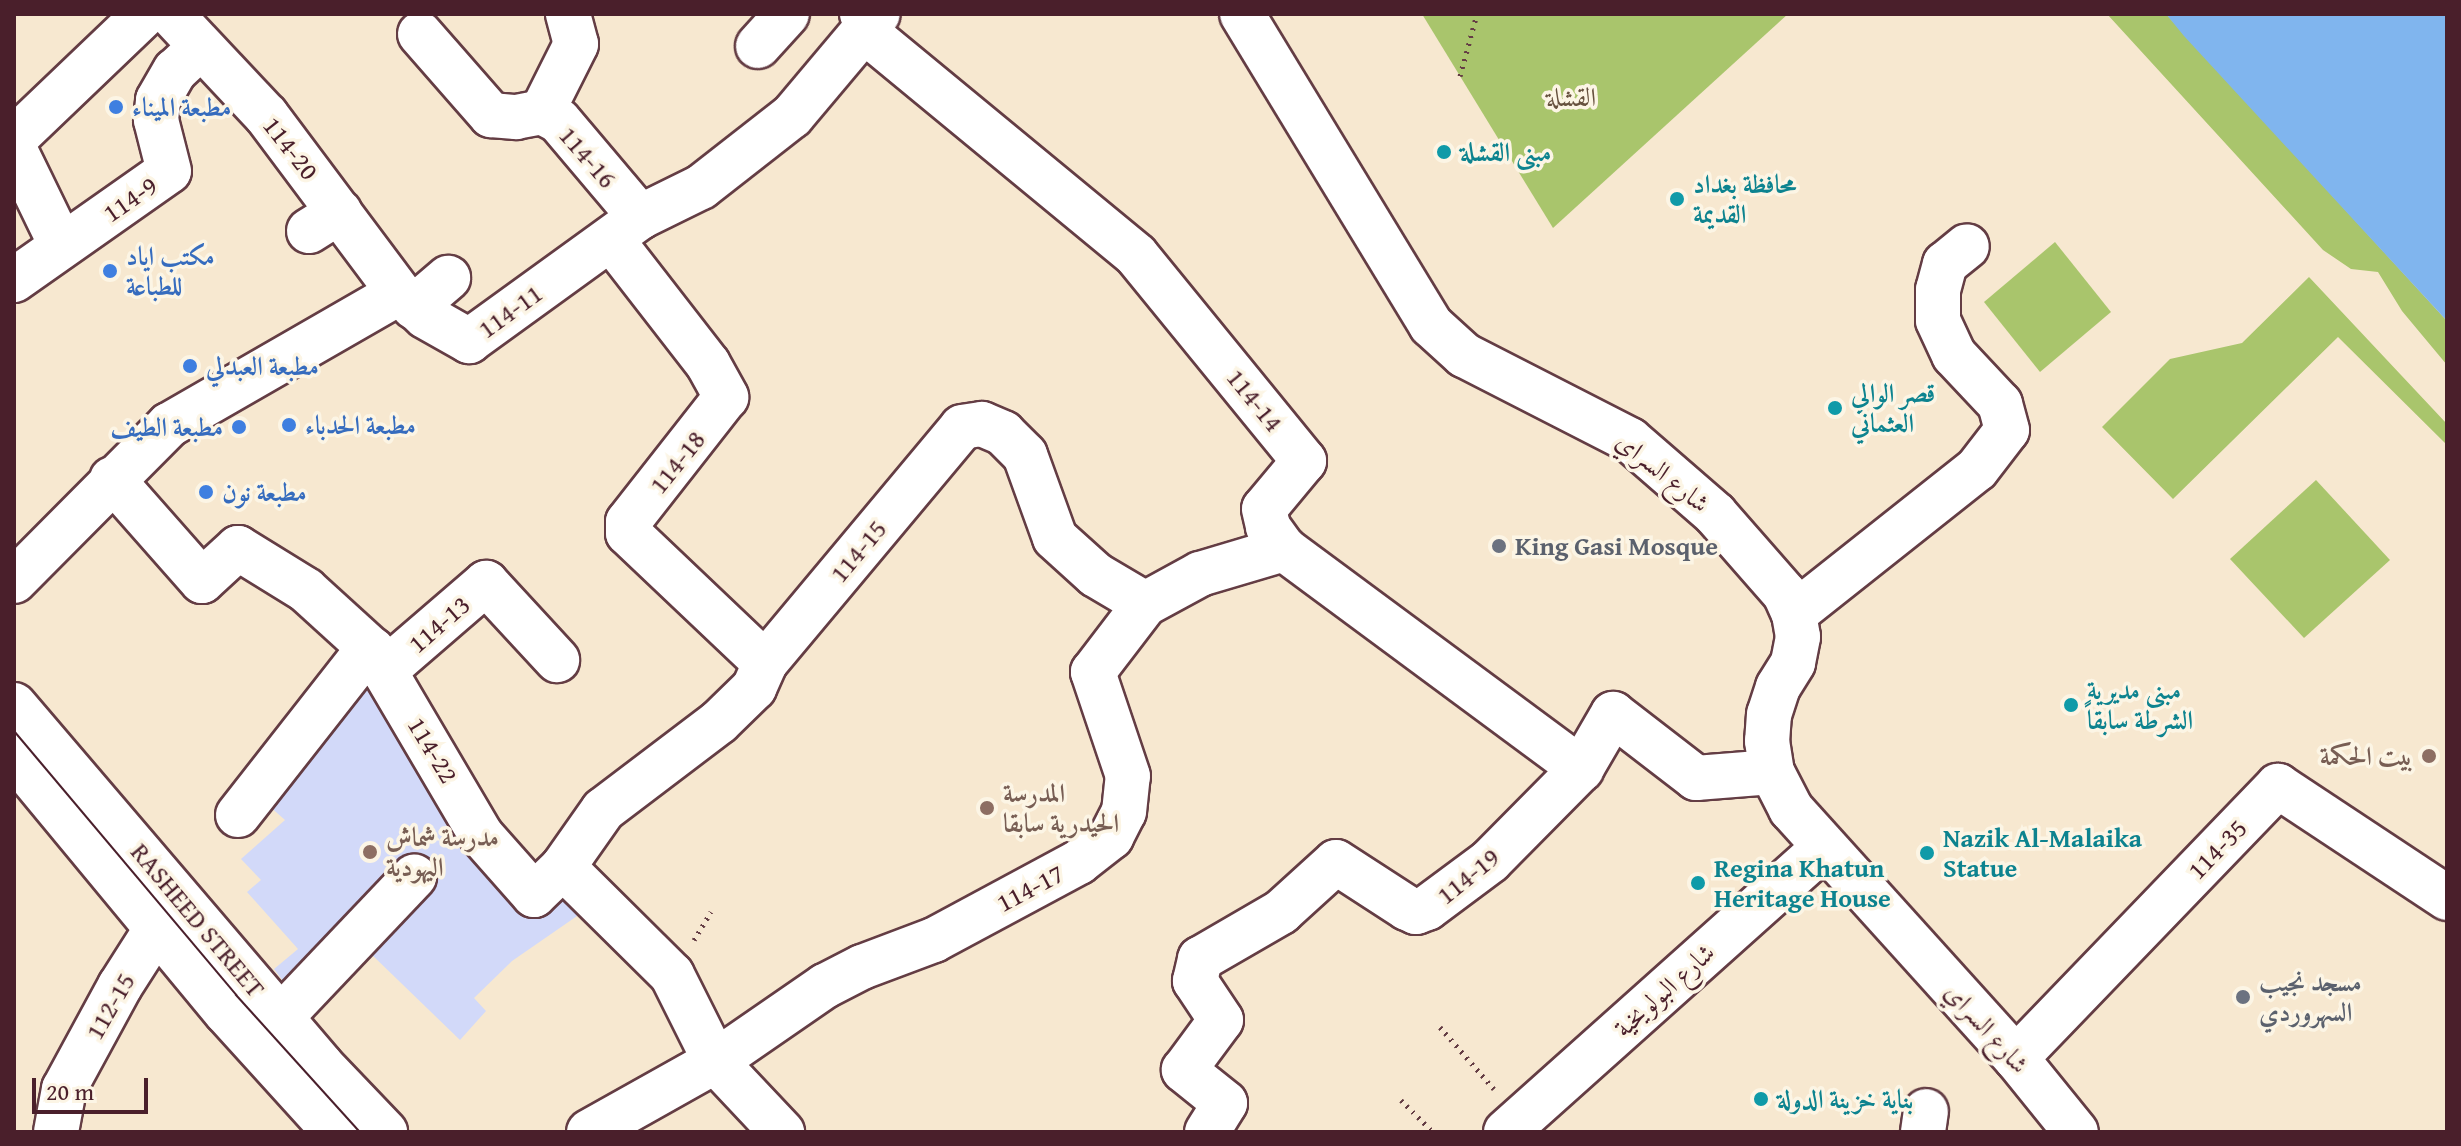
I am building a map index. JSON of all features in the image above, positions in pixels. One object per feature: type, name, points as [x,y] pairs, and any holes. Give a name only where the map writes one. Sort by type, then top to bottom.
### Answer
[{"type":"street","points":[[14,139],[145,14]]},
{"type":"street","name":"114-20","points":[[171,14],[266,115],[324,222],[406,300]]},
{"type":"street","points":[[542,112],[576,44],[568,14]]},
{"type":"street","points":[[758,46],[787,14]]},
{"type":"street","name":"شارع السراي","points":[[1242,14],[1431,325],[1478,362],[1630,440],[1715,514],[1785,594],[1794,614],[1798,637],[1793,663],[1778,687],[1769,714],[1767,741],[1772,772],[1791,809],[1823,849],[2016,1058],[2076,1132]]},
{"type":"street","name":"114-11","points":[[406,300],[469,341],[626,228],[701,187],[792,116],[870,17]]},
{"type":"street","name":"114-14","points":[[870,17],[873,38],[1136,255],[1304,461],[1264,509],[1268,527],[1284,549],[1581,769]]},
{"type":"street","name":"114-16","points":[[420,34],[491,115],[516,117],[542,112],[559,121],[626,228]]},
{"type":"street","name":"114-9","points":[[14,280],[169,171],[156,120],[158,100],[175,71],[201,47]]},
{"type":"street","points":[[14,148],[61,245]]},
{"type":"street","name":"114-18","points":[[626,228],[726,397],[628,522],[628,533],[765,663]]},
{"type":"street","points":[[1794,614],[1977,469],[2007,430],[2000,404],[1954,355],[1938,320],[1938,290],[1945,264],[1967,246]]},
{"type":"street","points":[[14,581],[169,425],[448,278]]},
{"type":"street","name":"114-15","points":[[563,867],[603,810],[719,722],[754,688],[765,663],[962,427],[982,424],[1003,433],[1025,455],[1055,538],[1096,575],[1145,604]]},
{"type":"street","name":"114-22","points":[[112,479],[202,581],[238,548],[306,590],[378,661],[481,835],[534,895],[563,867]]},
{"type":"street","name":"114-17","points":[[589,1132],[715,1061],[825,986],[862,967],[934,940],[1079,862],[1111,837],[1124,812],[1128,776],[1093,672],[1145,604],[1200,574],[1284,549]]},
{"type":"street","name":"114-13","points":[[238,815],[361,658],[378,661],[486,583],[557,660]]},
{"type":"street","name":"RASHEED STREET","points":[[14,705],[280,1018],[385,1132]]},
{"type":"street","name":"114-19","points":[[1207,1132],[1225,1103],[1184,1070],[1221,1020],[1195,981],[1200,959],[1281,912],[1336,862],[1407,908],[1416,912],[1427,908],[1490,861],[1581,769],[1613,714],[1696,778],[1772,772]]},
{"type":"street","name":"RASHEED STREET","points":[[14,756],[157,928],[335,1132]]},
{"type":"street","name":"114-35","points":[[2016,1058],[2278,786],[2447,898]]},
{"type":"street","name":"شارع البولويخية","points":[[1523,1124],[1823,849]]},
{"type":"street","points":[[563,867],[672,975],[715,1061],[782,1132]]},
{"type":"street","points":[[280,1018],[414,877]]},
{"type":"street","name":"112-15","points":[[56,1132],[64,1089],[120,986],[157,928]]},
{"type":"path","points":[[1460,76],[1477,14]]},
{"type":"path","points":[[1440,1027],[1523,1124]]},
{"type":"path","points":[[1401,1100],[1433,1132]]},
{"type":"shaded area","name":"مدرسة شماش اليهودية","points":[[363,661],[478,838],[564,880],[593,905],[512,961],[474,998],[486,1011],[460,1040],[369,952],[302,1006],[274,969],[298,949],[247,892],[261,880],[241,859],[285,820],[259,797]]},
{"type":"green space","name":"القشلة","points":[[1422,14],[1788,14],[1553,228]]},
{"type":"green space","points":[[2107,14],[2166,14],[2447,321],[2447,365],[2402,311],[2378,272],[2351,269],[2323,250]]},
{"type":"green space","points":[[2055,242],[2111,312],[2040,372],[1984,302]]},
{"type":"green space","points":[[2309,277],[2447,424],[2447,445],[2338,337],[2173,499],[2102,427],[2170,359],[2242,343]]},
{"type":"green space","points":[[2316,480],[2390,560],[2304,638],[2230,559]]},
{"type":"water","points":[[2166,14],[2447,14],[2447,321],[2184,36]]},
{"type":"tram line","points":[[14,731],[236,995],[360,1132]]},
{"type":"place","name":"مطبعة الميناء","points":[[116,107]]},
{"type":"place","name":"مبنى القشلة","points":[[1444,152]]},
{"type":"place","name":"محافظة بغداد القديمة","points":[[1677,199]]},
{"type":"place","name":"مكتب اياد للطباعة","points":[[110,271]]},
{"type":"place","name":"مطبعة العبدلي","points":[[190,366]]},
{"type":"place","name":"قصر الوالي العثماني","points":[[1835,408]]},
{"type":"place","name":"مطبعة الحدباء","points":[[289,425]]},
{"type":"place","name":"مطبعة الطيف","points":[[239,427]]},
{"type":"place","name":"مطبعة نون","points":[[206,492]]},
{"type":"place","name":"King Gasi Mosque","points":[[1499,546]]},
{"type":"place","name":"مبنى مديرية الشرطة سابقاً","points":[[2071,705]]},
{"type":"place","name":"بيت الحكمة","points":[[2429,756]]},
{"type":"place","name":"المدرسة الحيدرية سابقا","points":[[987,808]]},
{"type":"place","name":"مدرسة شماش اليهودية","points":[[370,852]]},
{"type":"place","name":"Nazik Al-Malaika Statue","points":[[1927,853]]},
{"type":"place","name":"Regina Khatun Heritage House","points":[[1698,883]]},
{"type":"place","name":"مسجد نجيب السهروردي","points":[[2243,997]]},
{"type":"place","name":"بناية خزينة الدولة","points":[[1761,1099]]}]
